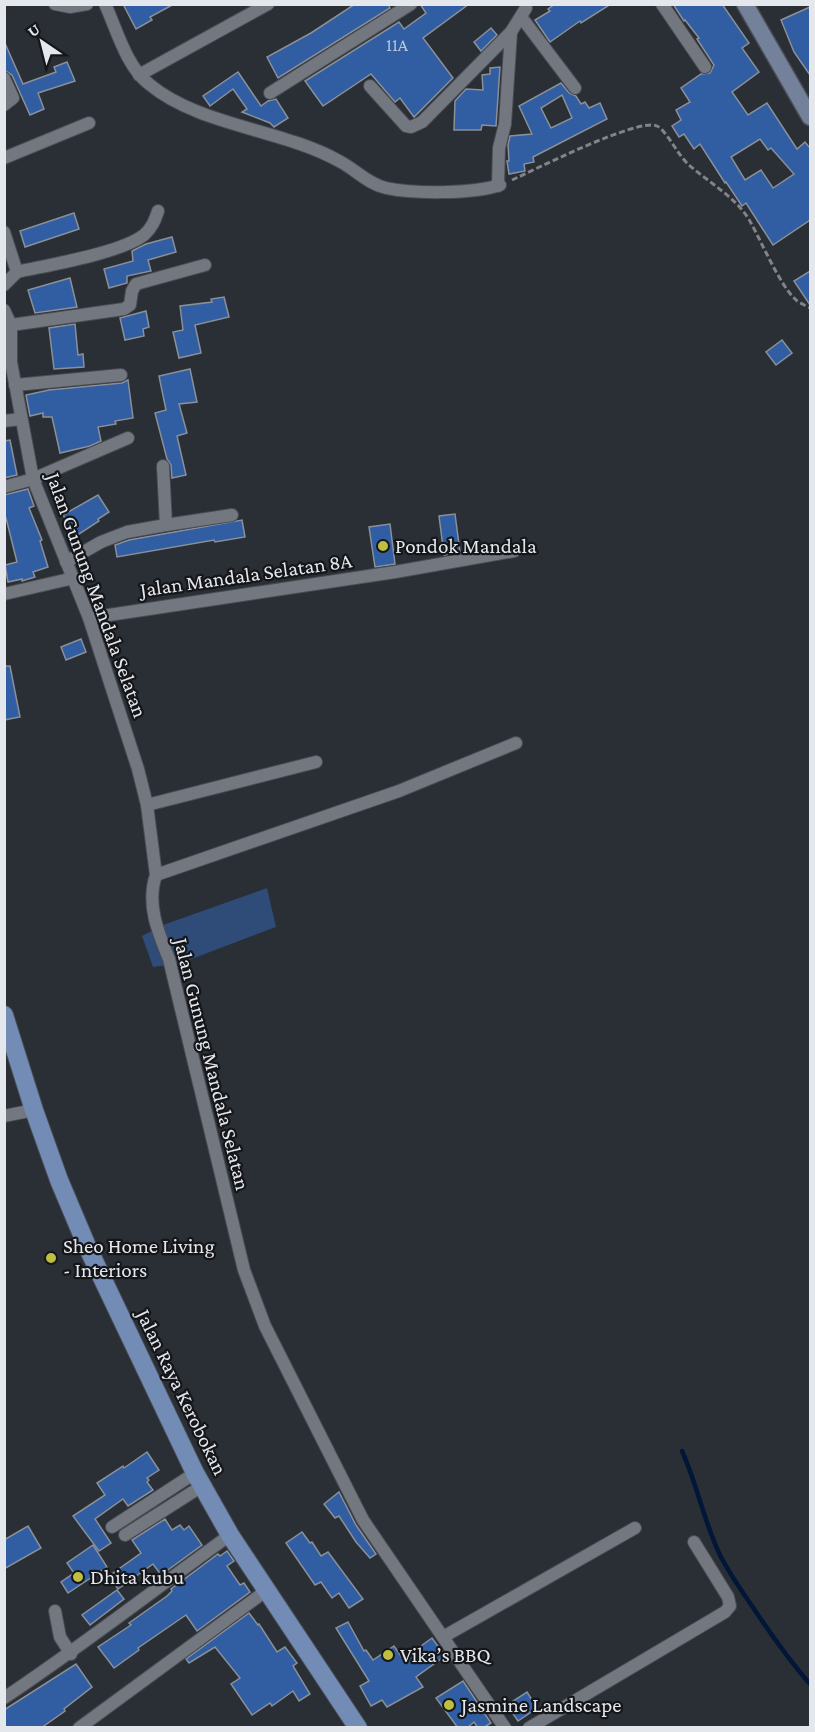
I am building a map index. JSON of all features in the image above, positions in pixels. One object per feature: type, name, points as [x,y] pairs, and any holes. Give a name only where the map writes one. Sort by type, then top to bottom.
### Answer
[{"type":"main road","name":"Jalan Raya Kerobokan","points":[[4,1016],[59,1180],[86,1244],[198,1480],[230,1535],[358,1728]]},
{"type":"street","points":[[55,4],[70,6],[87,4]]},
{"type":"street","points":[[105,4],[139,75],[149,85],[179,104],[297,143],[339,160],[368,180],[385,188],[462,192],[499,186],[499,148],[505,124],[511,33]]},
{"type":"street","points":[[139,75],[268,4]]},
{"type":"street","points":[[270,93],[411,4]]},
{"type":"street","points":[[663,4],[705,67]]},
{"type":"street","points":[[745,4],[810,117]]},
{"type":"street","points":[[370,86],[406,126],[416,126],[511,33],[524,9],[575,88]]},
{"type":"street","points":[[4,78],[13,98],[4,105]]},
{"type":"street","points":[[4,158],[89,123]]},
{"type":"street","points":[[4,285],[17,272],[134,242],[154,223],[158,211]]},
{"type":"street","points":[[4,232],[17,272]]},
{"type":"street","points":[[4,310],[11,325],[124,309],[130,305],[132,291],[136,284],[205,265]]},
{"type":"street","name":"Jalan Gunung Mandala Selatan","points":[[11,325],[8,362],[15,384],[33,479],[89,618],[138,769],[147,805],[156,875],[153,883],[156,928],[169,959],[244,1270],[265,1326],[363,1520],[505,1728]]},
{"type":"street","points":[[15,384],[121,375]]},
{"type":"street","points":[[4,421],[21,419]]},
{"type":"street","points":[[4,487],[33,479],[128,438]]},
{"type":"street","points":[[163,466],[166,525]]},
{"type":"street","points":[[66,562],[101,542],[127,532],[232,515]]},
{"type":"street","name":"Jalan Mandala Selatan 8A","points":[[89,618],[395,572],[514,551]]},
{"type":"street","points":[[4,594],[74,578]]},
{"type":"street","points":[[156,875],[399,791],[516,743]]},
{"type":"street","points":[[147,805],[316,762]]},
{"type":"street","points":[[4,1116],[34,1110]]},
{"type":"street","points":[[112,1527],[198,1480]]},
{"type":"street","points":[[125,1535],[198,1480]]},
{"type":"street","points":[[443,1637],[635,1528]]},
{"type":"street","points":[[4,1698],[71,1654],[230,1535]]},
{"type":"street","points":[[529,1728],[725,1612],[730,1606],[728,1597],[694,1542]]},
{"type":"street","points":[[79,1728],[267,1590]]},
{"type":"street","points":[[55,1611],[60,1636],[71,1654]]},
{"type":"path","points":[[499,186],[621,131],[653,124],[660,128],[687,163],[728,194],[747,215],[784,285],[795,299],[810,308]]},
{"type":"shaded area","points":[[267,888],[276,927],[181,963],[153,967],[142,936],[163,925]]},
{"type":"building","points":[[123,4],[174,4],[150,17],[152,20],[136,29]]},
{"type":"building","points":[[355,4],[388,4],[390,8],[278,78],[267,57],[311,33]]},
{"type":"building","points":[[420,4],[469,4],[423,38],[453,78],[414,117],[400,98],[395,102],[371,74],[323,106],[305,81],[399,22],[404,29],[426,13]]},
{"type":"building","points":[[555,4],[611,4],[581,23],[580,21],[550,42],[535,20],[550,11],[548,9]]},
{"type":"building","points":[[673,4],[722,4],[749,43],[742,48],[759,72],[732,92],[748,115],[767,103],[797,149],[805,142],[810,148],[810,220],[773,245],[746,203],[742,206],[700,144],[694,149],[684,134],[679,137],[672,126],[681,120],[676,110],[690,102],[681,88],[701,74],[710,73],[714,65],[697,39],[699,38]],"holes":[[[760,139],[768,150],[771,148],[794,174],[773,188],[761,170],[745,180],[731,157]]]},
{"type":"building","points":[[810,7],[810,75],[794,52],[781,20]]},
{"type":"building","points":[[491,28],[497,35],[481,51],[474,42]]},
{"type":"building","points":[[4,41],[23,84],[56,72],[54,67],[67,62],[75,81],[38,93],[44,109],[30,115],[12,75],[4,70]]},
{"type":"building","points":[[500,67],[496,126],[482,125],[481,130],[454,130],[455,101],[466,89],[483,90],[482,75],[490,74],[490,68]]},
{"type":"building","points":[[238,72],[261,106],[276,99],[288,118],[274,127],[270,123],[242,112],[247,109],[233,89],[210,106],[203,96]]},
{"type":"building","points":[[561,83],[569,93],[576,96],[581,104],[585,102],[589,108],[600,103],[607,119],[533,157],[534,162],[524,164],[525,171],[509,174],[507,161],[509,161],[510,136],[532,134],[519,106]],"holes":[[[562,95],[572,118],[551,128],[541,108]]]},
{"type":"building","points":[[74,213],[79,229],[25,247],[20,231]]},
{"type":"building","points":[[172,237],[176,252],[148,260],[151,271],[127,276],[127,283],[109,288],[104,269],[133,261],[132,251],[146,244]]},
{"type":"building","points":[[810,271],[810,305],[794,281]]},
{"type":"building","points":[[70,278],[77,307],[35,313],[28,290]]},
{"type":"building","points":[[224,297],[229,317],[195,325],[201,353],[179,358],[173,332],[183,330],[180,306],[212,302],[211,299]]},
{"type":"building","points":[[146,311],[149,327],[143,329],[144,336],[125,340],[120,318]]},
{"type":"building","points":[[75,324],[78,355],[83,354],[84,367],[54,369],[49,328]]},
{"type":"building","points":[[782,340],[792,353],[776,365],[766,352]]},
{"type":"building","points":[[190,369],[197,402],[179,404],[187,433],[177,436],[186,475],[172,478],[171,465],[167,459],[155,413],[166,410],[159,376]]},
{"type":"building","points":[[128,380],[133,418],[98,427],[101,441],[90,446],[60,453],[52,417],[43,417],[43,413],[30,416],[26,395],[49,390],[122,383]]},
{"type":"building","points":[[10,440],[17,475],[4,478],[4,441]]},
{"type":"building","points":[[28,489],[34,506],[29,508],[42,540],[40,541],[48,567],[33,572],[35,577],[8,582],[5,565],[17,562],[6,518],[4,518],[4,495]]},
{"type":"building","points":[[98,495],[109,512],[76,536],[63,515]]},
{"type":"building","points":[[455,514],[460,552],[444,555],[439,516]]},
{"type":"building","points":[[242,520],[245,537],[215,542],[214,540],[117,557],[115,545],[129,540]]},
{"type":"building","name":"Pondok Mandala","points":[[390,524],[395,564],[375,567],[369,527]]},
{"type":"building","points":[[81,639],[86,652],[66,660],[61,647]]},
{"type":"building","points":[[4,666],[10,666],[20,717],[4,720]]},
{"type":"building","points":[[147,1452],[159,1470],[147,1478],[153,1490],[128,1506],[123,1499],[95,1519],[111,1543],[99,1551],[73,1516],[105,1495],[97,1483]]},
{"type":"building","points":[[339,1492],[356,1525],[376,1554],[370,1558],[339,1516],[335,1518],[324,1504]]},
{"type":"building","points":[[165,1519],[172,1530],[180,1525],[184,1530],[189,1526],[202,1545],[161,1575],[153,1564],[118,1589],[109,1576],[141,1553],[132,1540]]},
{"type":"building","points":[[28,1526],[41,1548],[4,1569],[4,1540]]},
{"type":"building","points":[[302,1532],[321,1556],[328,1552],[363,1599],[349,1608],[339,1593],[332,1598],[321,1582],[315,1585],[286,1543]]},
{"type":"building","points":[[93,1545],[107,1567],[68,1593],[61,1582],[74,1573],[67,1563]]},
{"type":"building","points":[[227,1551],[234,1561],[227,1566],[240,1585],[244,1583],[250,1592],[197,1631],[186,1615],[138,1648],[139,1650],[114,1668],[98,1647],[131,1625],[129,1623],[167,1596],[172,1591],[171,1589],[218,1554],[220,1556]]},
{"type":"building","points":[[117,1590],[124,1599],[90,1625],[82,1615]]},
{"type":"building","points":[[249,1613],[277,1652],[285,1647],[297,1663],[293,1666],[310,1694],[299,1701],[293,1691],[272,1706],[270,1703],[252,1715],[231,1684],[240,1678],[215,1647],[189,1663],[186,1659]]},
{"type":"building","points":[[348,1622],[364,1651],[366,1650],[373,1660],[394,1646],[403,1659],[432,1638],[445,1656],[416,1677],[423,1687],[387,1707],[382,1700],[371,1706],[360,1686],[369,1681],[336,1628]]},
{"type":"building","points":[[76,1664],[92,1687],[64,1709],[65,1711],[41,1728],[4,1728],[4,1710]]},
{"type":"building","points":[[463,1681],[491,1723],[483,1728],[478,1728],[474,1722],[467,1728],[458,1728],[436,1698]]},
{"type":"building","points":[[527,1692],[537,1708],[518,1721],[507,1705]]},
{"type":"waterway","points":[[682,1451],[709,1529],[724,1562],[739,1588],[810,1684]]},
{"type":"place","name":"Pondok Mandala","points":[[383,546]]},
{"type":"place","name":"Sheo Home Living - Interiors","points":[[51,1258]]},
{"type":"place","name":"Dhita kubu","points":[[78,1577]]},
{"type":"place","name":"Vika’s BBQ","points":[[388,1655]]},
{"type":"place","name":"Jasmine Landscape","points":[[449,1705]]}]
